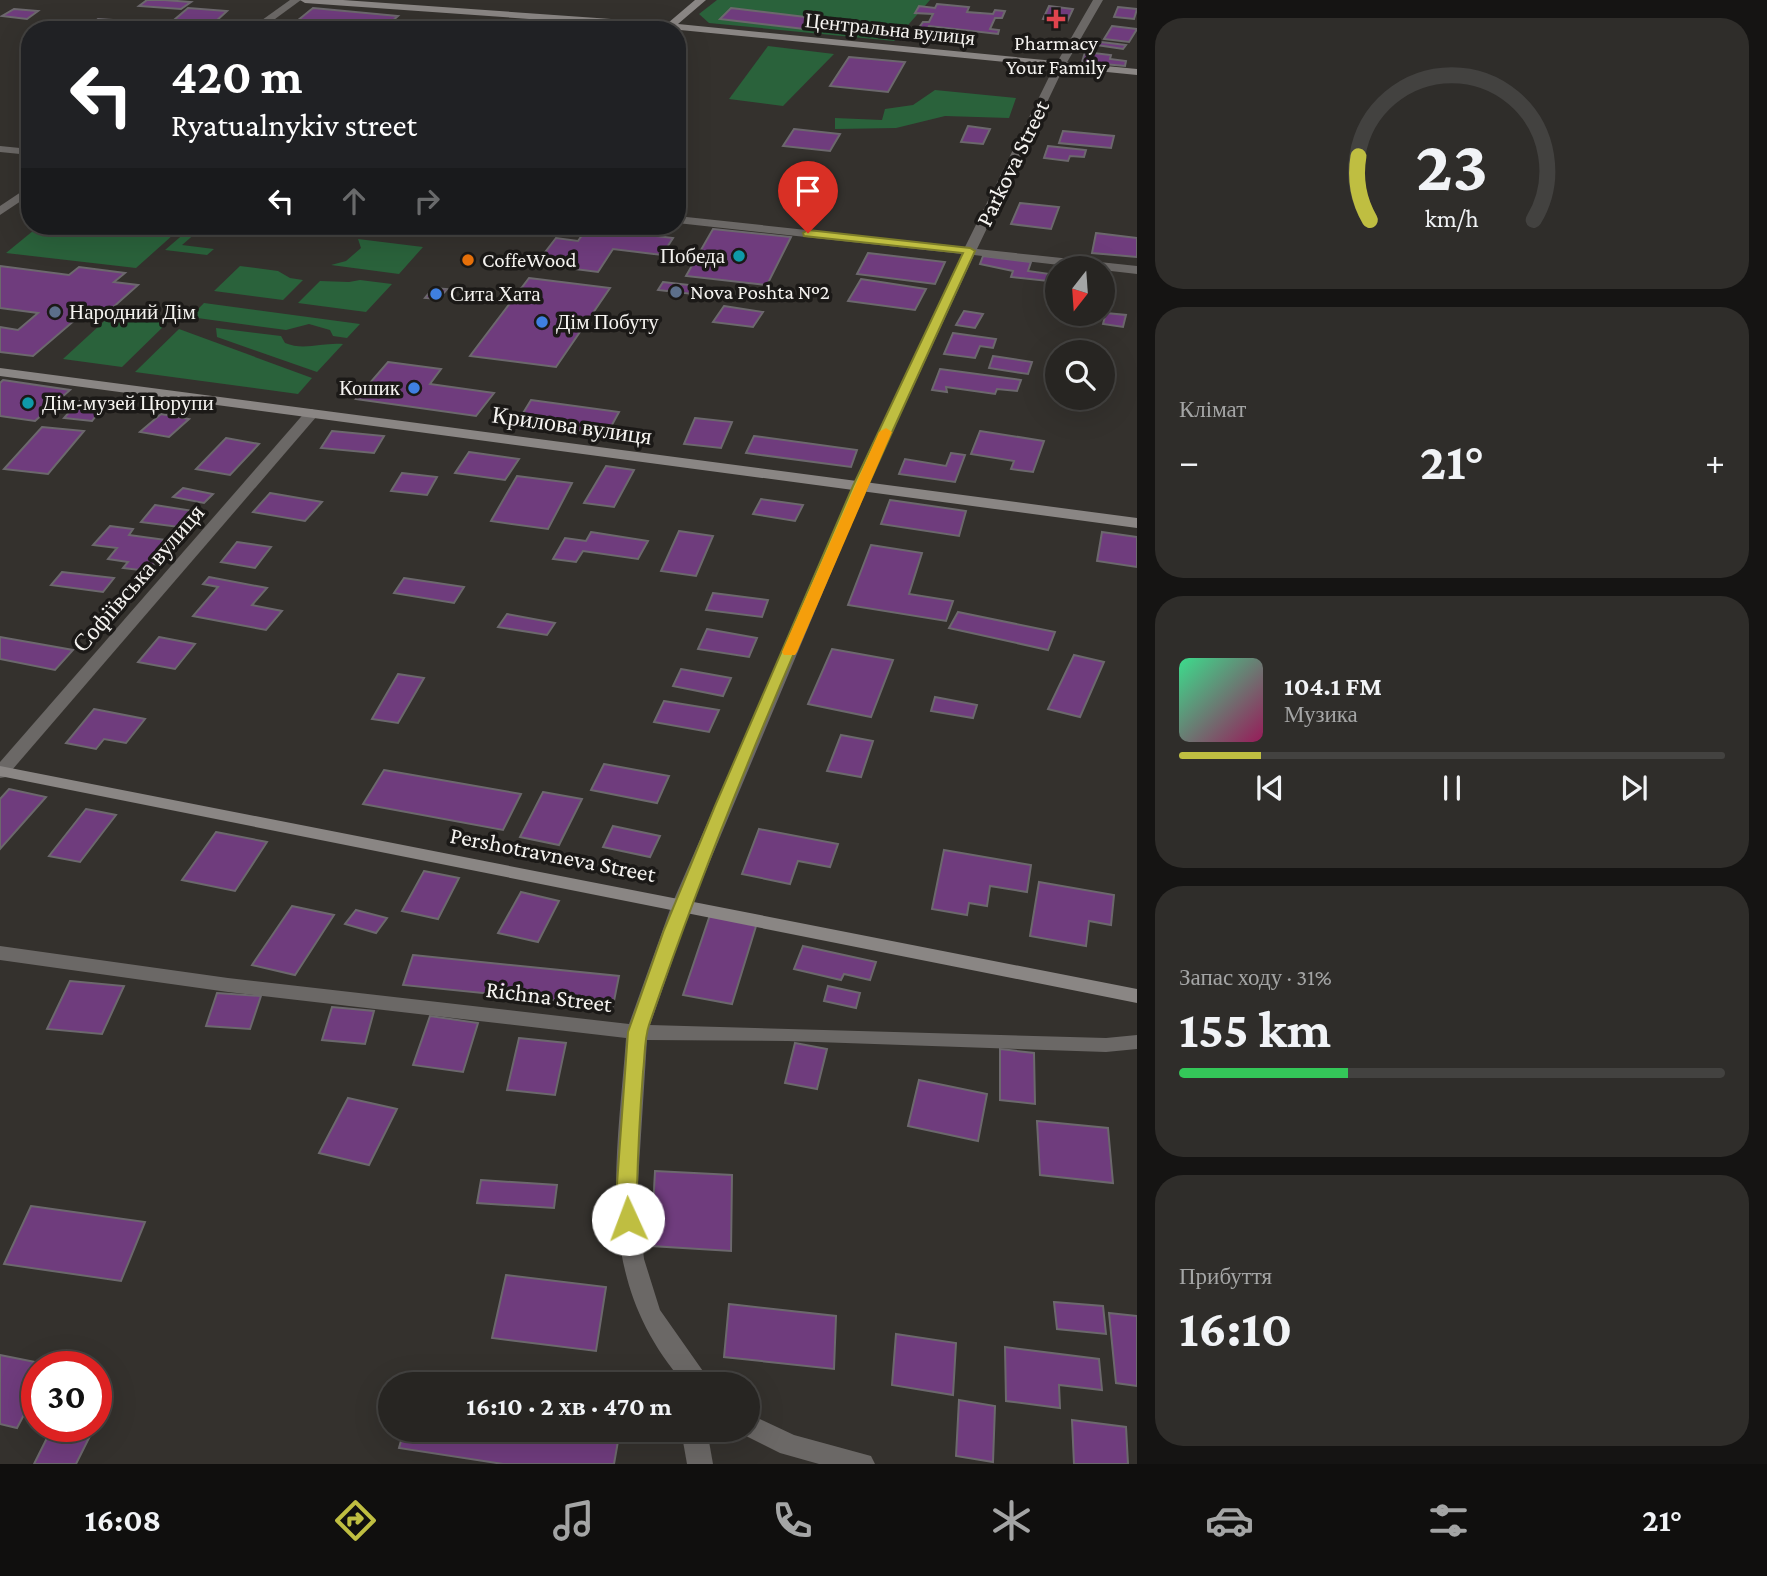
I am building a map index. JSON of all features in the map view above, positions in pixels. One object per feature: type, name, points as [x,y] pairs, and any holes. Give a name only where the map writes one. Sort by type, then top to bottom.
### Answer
[{"type":"street","points":[[266,21],[296,0]]},
{"type":"street","name":"Центральна вулиця","points":[[305,0],[577,21]]},
{"type":"street","points":[[676,21],[701,0]]},
{"type":"street","name":"Parkova Street","points":[[683,1372],[649,1313],[632,1259],[626,1198],[637,1032],[682,904],[860,486],[970,251],[1098,0]]},
{"type":"street","name":"Центральна вулиця","points":[[686,30],[1137,72]]},
{"type":"street","points":[[0,149],[21,151]]},
{"type":"street","points":[[0,212],[21,196]]},
{"type":"street","points":[[686,220],[1137,270]]},
{"type":"street","name":"Крилова вулиця","points":[[0,372],[1137,523]]},
{"type":"street","name":"Софіївська вулиця","points":[[1,772],[312,413]]},
{"type":"street","name":"Pershotravneva Street","points":[[1,772],[682,904],[1137,996]]},
{"type":"street","name":"Richna Street","points":[[0,953],[228,985],[637,1032],[788,1034],[1106,1045],[1137,1042]]},
{"type":"street","points":[[760,1430],[789,1445],[862,1464]]},
{"type":"street","points":[[696,1442],[699,1464]]},
{"type":"green space","points":[[717,0],[930,0],[894,41],[709,23],[699,14]]},
{"type":"green space","points":[[768,46],[834,54],[783,106],[729,99]]},
{"type":"green space","points":[[935,90],[1016,98],[1009,118],[945,116],[896,128],[835,129],[835,118],[882,120],[885,109],[913,105]]},
{"type":"green space","points":[[28,235],[173,235],[136,268],[6,253]]},
{"type":"green space","points":[[182,235],[194,235],[182,245],[214,249],[207,255],[165,250]]},
{"type":"green space","points":[[358,239],[423,247],[399,274],[331,265],[346,261],[361,248]]},
{"type":"green space","points":[[240,266],[278,271],[290,278],[303,280],[283,300],[214,291]]},
{"type":"green space","points":[[360,280],[392,284],[366,312],[298,303],[320,281]]},
{"type":"green space","points":[[204,303],[360,324],[347,338],[333,336],[330,330],[309,324],[286,330],[190,317]]},
{"type":"green space","points":[[112,314],[169,321],[122,367],[63,359]]},
{"type":"green space","points":[[216,328],[281,336],[285,343],[299,346],[343,344],[317,372],[217,337]]},
{"type":"green space","points":[[179,329],[312,378],[298,394],[135,372]]},
{"type":"building","points":[[147,0],[191,2],[181,9],[139,6]]},
{"type":"building","points":[[937,4],[969,7],[967,12],[993,14],[995,10],[1005,11],[1002,18],[995,18],[990,29],[999,30],[998,34],[929,26],[927,30],[918,29],[923,22],[929,22],[933,14],[915,13],[919,6],[935,8]]},
{"type":"building","points":[[1049,6],[1073,9],[1067,22],[1043,19]]},
{"type":"building","points":[[1118,7],[1137,9],[1134,19],[1114,17]]},
{"type":"building","points":[[188,8],[227,11],[216,21],[174,20]]},
{"type":"building","points":[[313,8],[398,16],[392,21],[297,21]]},
{"type":"building","points":[[731,8],[814,18],[804,29],[720,19]]},
{"type":"building","points":[[14,9],[38,11],[27,19],[2,16]]},
{"type":"building","points":[[98,19],[129,21],[96,21]]},
{"type":"building","points":[[1112,26],[1137,29],[1129,42],[1104,39]]},
{"type":"building","points":[[1101,42],[1126,45],[1123,49],[1097,45]]},
{"type":"building","points":[[1085,52],[1111,55],[1110,59],[1126,61],[1125,66],[1082,62]]},
{"type":"building","points":[[849,57],[905,62],[888,92],[830,86]]},
{"type":"building","points":[[968,126],[990,129],[983,144],[961,142]]},
{"type":"building","points":[[794,129],[840,134],[830,151],[783,146]]},
{"type":"building","points":[[1063,131],[1114,136],[1111,148],[1059,143]]},
{"type":"building","points":[[1048,146],[1086,150],[1084,157],[1070,156],[1068,161],[1044,158]]},
{"type":"building","points":[[1020,203],[1059,207],[1051,229],[1011,224]]},
{"type":"building","name":"Победа","points":[[713,229],[791,237],[767,285],[686,276]]},
{"type":"building","points":[[1096,233],[1137,238],[1137,257],[1092,253]]},
{"type":"building","points":[[582,235],[647,235],[673,238],[662,255],[613,249],[598,272],[536,264],[556,238],[578,241]]},
{"type":"building","points":[[868,253],[945,262],[935,284],[857,274]]},
{"type":"building","points":[[983,256],[1031,262],[1028,271],[1045,273],[1045,281],[1011,277],[1013,271],[980,264]]},
{"type":"building","name":"Народний Дім","points":[[0,266],[69,275],[79,267],[125,273],[114,282],[138,285],[110,310],[90,307],[33,356],[0,352],[0,327],[18,330],[38,313],[0,308]]},
{"type":"building","name":"Дім Побуту","points":[[529,278],[610,288],[556,367],[470,356]]},
{"type":"building","points":[[861,279],[926,289],[915,310],[848,301]]},
{"type":"building","points":[[663,282],[698,286],[693,294],[658,290]]},
{"type":"building","name":"Сита Хата","points":[[433,288],[447,289],[439,299],[425,298]]},
{"type":"building","points":[[724,306],[763,312],[753,327],[713,322]]},
{"type":"building","points":[[964,311],[983,314],[975,328],[956,325]]},
{"type":"building","points":[[1115,314],[1126,315],[1123,327],[1115,326]]},
{"type":"building","points":[[953,333],[996,339],[993,348],[980,346],[975,358],[944,354]]},
{"type":"building","points":[[993,356],[1032,362],[1028,374],[989,368]]},
{"type":"building","name":"Кошик","points":[[388,362],[441,369],[430,384],[494,393],[476,416],[356,399]]},
{"type":"building","points":[[940,369],[1021,380],[1017,391],[997,389],[995,394],[946,387],[947,392],[932,390]]},
{"type":"building","name":"Дім-музей Цюрупи","points":[[3,380],[70,390],[35,421],[0,416],[0,383]]},
{"type":"building","points":[[531,400],[619,412],[607,434],[517,423]]},
{"type":"building","points":[[79,401],[106,403],[92,421],[64,418]]},
{"type":"building","points":[[161,414],[189,419],[169,437],[140,432]]},
{"type":"building","points":[[695,418],[732,422],[721,448],[684,444]]},
{"type":"building","points":[[42,427],[84,431],[48,474],[4,469]]},
{"type":"building","points":[[332,431],[384,436],[374,453],[321,448]]},
{"type":"building","points":[[980,431],[1044,441],[1033,472],[1011,469],[1014,461],[971,454]]},
{"type":"building","points":[[754,436],[857,450],[851,467],[746,453]]},
{"type":"building","points":[[226,438],[259,444],[230,475],[196,469]]},
{"type":"building","points":[[469,452],[519,459],[505,480],[455,473]]},
{"type":"building","points":[[951,453],[965,455],[955,482],[899,474],[905,459],[946,466]]},
{"type":"building","points":[[606,466],[634,470],[614,507],[584,503]]},
{"type":"building","points":[[402,473],[437,477],[427,495],[391,491]]},
{"type":"building","points":[[517,476],[572,483],[548,529],[491,521]]},
{"type":"building","points":[[183,488],[213,494],[204,503],[173,497]]},
{"type":"building","points":[[270,493],[322,502],[305,521],[253,512]]},
{"type":"building","points":[[761,499],[803,505],[795,521],[753,514]]},
{"type":"building","points":[[890,500],[966,511],[959,536],[881,524]]},
{"type":"building","points":[[155,505],[193,511],[179,527],[141,522]]},
{"type":"building","points":[[110,526],[133,529],[129,535],[173,541],[148,571],[123,568],[128,562],[108,559],[117,548],[93,545]]},
{"type":"building","points":[[679,531],[713,536],[696,576],[661,571]]},
{"type":"building","points":[[591,532],[648,541],[638,559],[583,551],[576,562],[553,559],[565,538],[586,541]]},
{"type":"building","points":[[1102,532],[1137,537],[1137,567],[1097,561]]},
{"type":"building","points":[[237,542],[271,547],[255,568],[221,562]]},
{"type":"building","points":[[871,545],[922,553],[909,594],[953,601],[946,621],[848,605]]},
{"type":"building","points":[[62,572],[114,578],[103,592],[51,585]]},
{"type":"building","points":[[209,577],[267,588],[252,605],[282,611],[266,630],[193,616],[218,587],[203,584]]},
{"type":"building","points":[[404,578],[464,587],[454,603],[394,593]]},
{"type":"building","points":[[713,593],[768,600],[762,617],[706,610]]},
{"type":"building","points":[[958,612],[1055,632],[1048,650],[949,628]]},
{"type":"building","points":[[507,614],[555,623],[547,635],[498,627]]},
{"type":"building","points":[[707,629],[757,638],[749,657],[698,649]]},
{"type":"building","points":[[0,637],[73,650],[55,670],[0,659]]},
{"type":"building","points":[[159,637],[195,644],[175,669],[138,662]]},
{"type":"building","points":[[832,649],[893,660],[871,717],[808,704]]},
{"type":"building","points":[[1074,655],[1104,662],[1080,717],[1048,709]]},
{"type":"building","points":[[681,669],[731,678],[723,696],[673,686]]},
{"type":"building","points":[[398,674],[424,678],[398,723],[372,719]]},
{"type":"building","points":[[935,697],[977,705],[973,718],[931,711]]},
{"type":"building","points":[[664,701],[719,710],[709,732],[654,722]]},
{"type":"building","points":[[94,709],[145,719],[126,743],[104,739],[96,749],[66,743]]},
{"type":"building","points":[[841,735],[873,741],[861,777],[827,771]]},
{"type":"building","points":[[604,764],[669,776],[657,803],[591,790]]},
{"type":"building","points":[[384,770],[521,794],[503,830],[363,804]]},
{"type":"building","points":[[9,789],[46,797],[0,849],[0,799]]},
{"type":"building","points":[[543,792],[582,799],[559,845],[520,837]]},
{"type":"building","points":[[86,809],[116,815],[80,862],[49,856]]},
{"type":"building","points":[[613,826],[660,836],[650,857],[603,847]]},
{"type":"building","points":[[759,829],[838,844],[830,867],[798,861],[790,884],[742,874]]},
{"type":"building","points":[[216,832],[267,842],[235,891],[182,880]]},
{"type":"building","points":[[944,850],[1031,865],[1027,892],[990,886],[987,906],[969,903],[967,915],[932,909]]},
{"type":"building","points":[[424,871],[459,878],[438,919],[402,911]]},
{"type":"building","points":[[1039,882],[1114,895],[1111,925],[1089,921],[1086,946],[1030,936]]},
{"type":"building","points":[[521,892],[559,901],[538,942],[498,933]]},
{"type":"building","points":[[292,906],[334,915],[295,975],[252,965]]},
{"type":"building","points":[[356,910],[387,918],[376,933],[345,924]]},
{"type":"building","points":[[710,915],[757,923],[732,1004],[683,995]]},
{"type":"building","points":[[803,946],[876,962],[870,980],[844,974],[841,980],[794,969]]},
{"type":"building","points":[[413,955],[619,976],[613,1006],[403,985]]},
{"type":"building","points":[[70,981],[124,986],[102,1034],[47,1029]]},
{"type":"building","points":[[828,986],[860,993],[856,1008],[824,1001]]},
{"type":"building","points":[[217,993],[261,996],[250,1029],[206,1026]]},
{"type":"building","points":[[332,1007],[374,1011],[365,1044],[322,1040]]},
{"type":"building","points":[[430,1016],[478,1023],[463,1072],[413,1065]]},
{"type":"building","points":[[519,1038],[566,1043],[555,1095],[507,1090]]},
{"type":"building","points":[[795,1043],[827,1049],[817,1089],[785,1083]]},
{"type":"building","points":[[1000,1049],[1034,1053],[1035,1104],[1000,1100]]},
{"type":"building","points":[[919,1080],[987,1094],[978,1141],[908,1126]]},
{"type":"building","points":[[348,1098],[397,1109],[369,1165],[319,1153]]},
{"type":"building","points":[[1037,1121],[1108,1128],[1113,1183],[1040,1175]]},
{"type":"building","points":[[655,1171],[732,1175],[731,1251],[651,1246]]},
{"type":"building","points":[[481,1180],[557,1185],[554,1208],[477,1203]]},
{"type":"building","points":[[31,1206],[145,1222],[121,1281],[4,1264]]},
{"type":"building","points":[[506,1275],[606,1287],[596,1351],[492,1338]]},
{"type":"building","points":[[1054,1302],[1103,1306],[1106,1334],[1057,1329]]},
{"type":"building","points":[[729,1304],[836,1316],[834,1369],[724,1357]]},
{"type":"building","points":[[1109,1313],[1137,1316],[1137,1386],[1116,1383]]},
{"type":"building","points":[[896,1334],[956,1343],[953,1395],[892,1385]]},
{"type":"building","points":[[1005,1347],[1099,1359],[1102,1390],[1059,1385],[1060,1408],[1006,1401]]},
{"type":"building","points":[[0,1355],[21,1359],[21,1420],[17,1428],[0,1424]]},
{"type":"building","points":[[959,1400],[995,1406],[993,1462],[956,1456]]},
{"type":"building","points":[[1072,1420],[1126,1427],[1128,1464],[1074,1464]]},
{"type":"building","points":[[45,1442],[87,1442],[76,1464],[34,1464]]},
{"type":"building","points":[[401,1442],[618,1442],[614,1464],[503,1464],[399,1448]]},
{"type":"slow traffic","points":[[789,652],[886,432]]},
{"type":"place","name":"Pharmacy Your Family","points":[[1056,19]]},
{"type":"place","name":"Победа","points":[[739,256]]},
{"type":"place","name":"CoffeWood","points":[[468,260]]},
{"type":"place","name":"Nova Poshta №2","points":[[676,292]]},
{"type":"place","name":"Сита Хата","points":[[436,294]]},
{"type":"place","name":"Народний Дім","points":[[55,312]]},
{"type":"place","name":"Дім Побуту","points":[[542,322]]},
{"type":"place","name":"Кошик","points":[[414,388]]},
{"type":"place","name":"Дім-музей Цюрупи","points":[[28,403]]},
{"type":"route","points":[[628,1219],[626,1198],[630,1110],[637,1032],[682,904],[860,486],[970,251],[808,233]]}]
